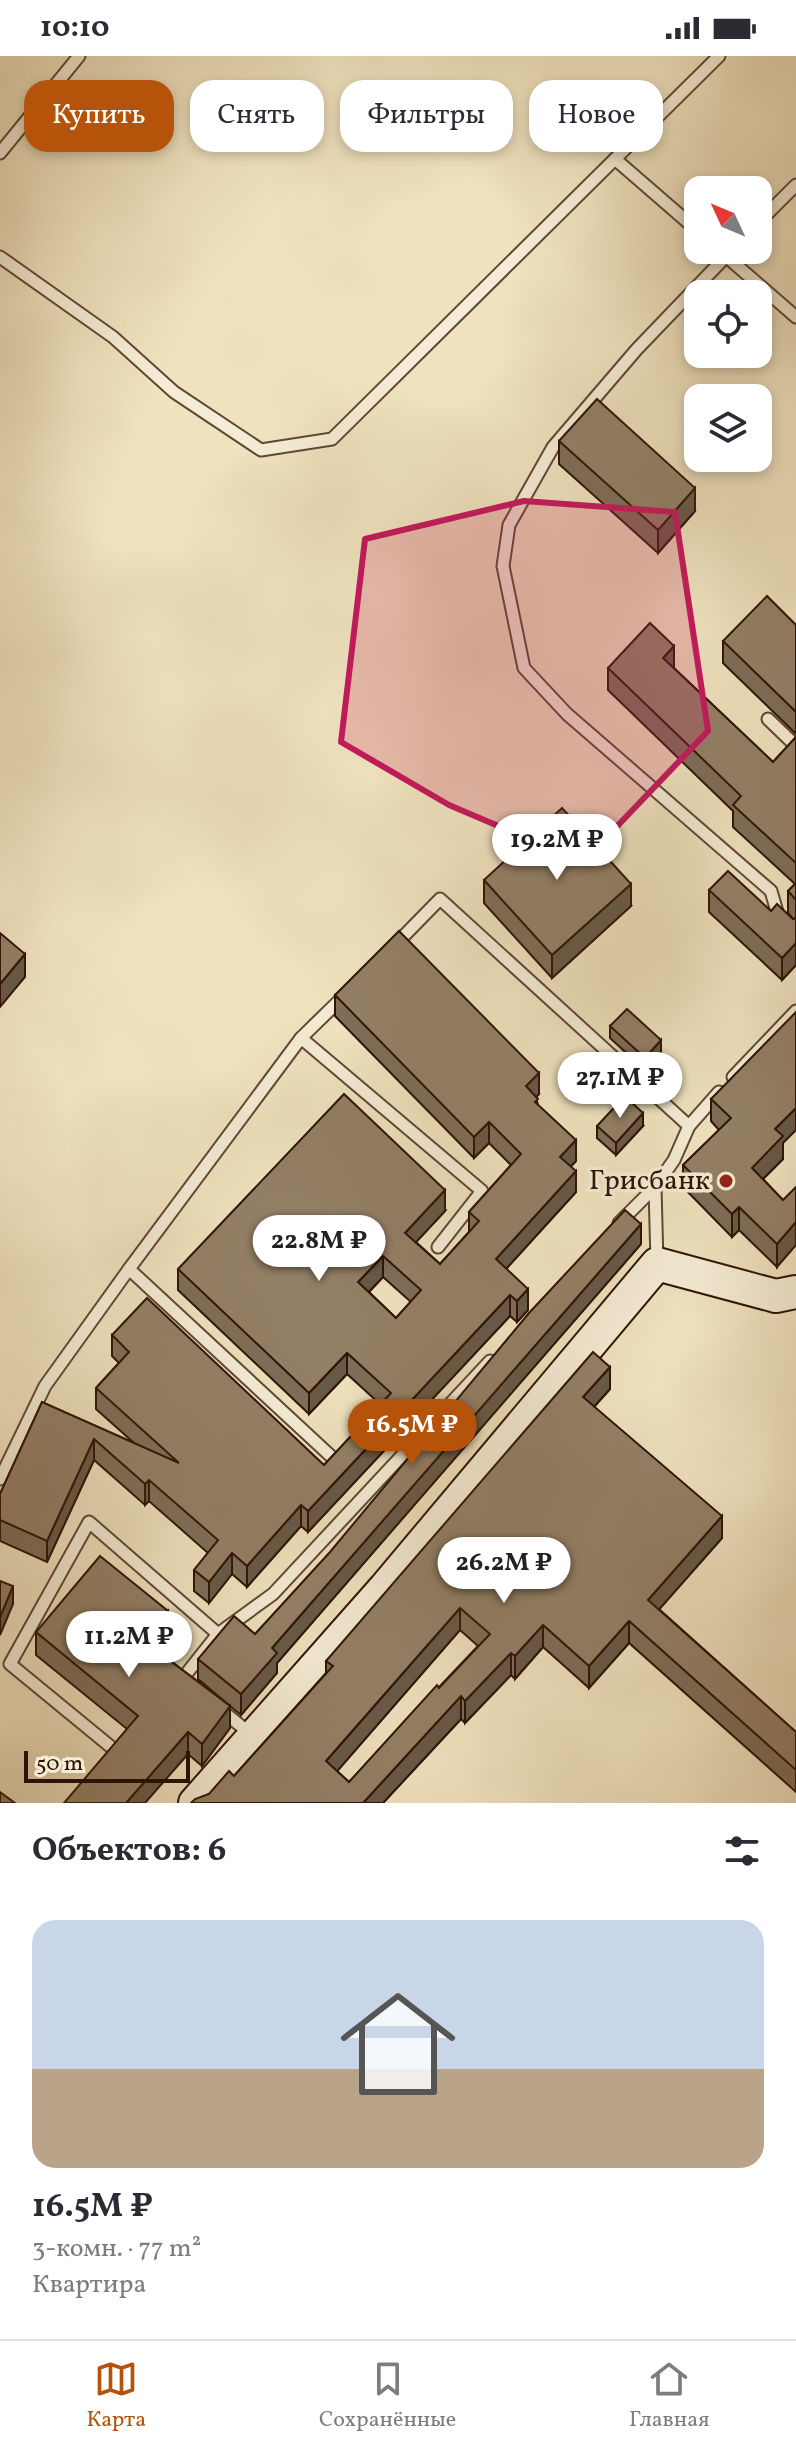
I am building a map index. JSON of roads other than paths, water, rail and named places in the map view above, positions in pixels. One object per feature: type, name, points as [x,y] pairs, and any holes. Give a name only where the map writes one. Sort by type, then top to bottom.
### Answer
[{"type":"street","points":[[195,1803],[385,1588],[657,1264],[776,1296],[796,1292]]},
{"type":"lane","points":[[0,153],[79,56]]},
{"type":"lane","points":[[0,257],[113,337],[174,392],[261,450],[332,439],[719,56]]},
{"type":"lane","points":[[615,159],[684,219]]},
{"type":"lane","points":[[772,209],[796,185]]},
{"type":"lane","points":[[715,264],[553,447],[509,525],[503,566],[524,668],[567,714],[771,891],[778,915],[796,933]]},
{"type":"lane","points":[[739,264],[796,317]]},
{"type":"lane","points":[[768,719],[796,746]]},
{"type":"lane","points":[[387,952],[440,899],[689,1126]]},
{"type":"lane","points":[[0,1479],[45,1386],[129,1269],[301,1038],[356,984]]},
{"type":"lane","points":[[611,1231],[655,1187],[674,1160],[689,1126],[796,1011]]},
{"type":"lane","points":[[301,1038],[482,1191],[438,1247]]},
{"type":"lane","points":[[655,1187],[657,1264]]},
{"type":"lane","points":[[129,1269],[335,1460]]},
{"type":"lane","points":[[194,1688],[183,1678],[218,1634],[273,1594],[495,1356]]},
{"type":"lane","points":[[111,1747],[10,1664],[89,1522],[218,1634]]},
{"type":"lane","points":[[206,1697],[254,1736]]},
{"type":"place","name":"Грисбанк","points":[[726,1181]]}]
